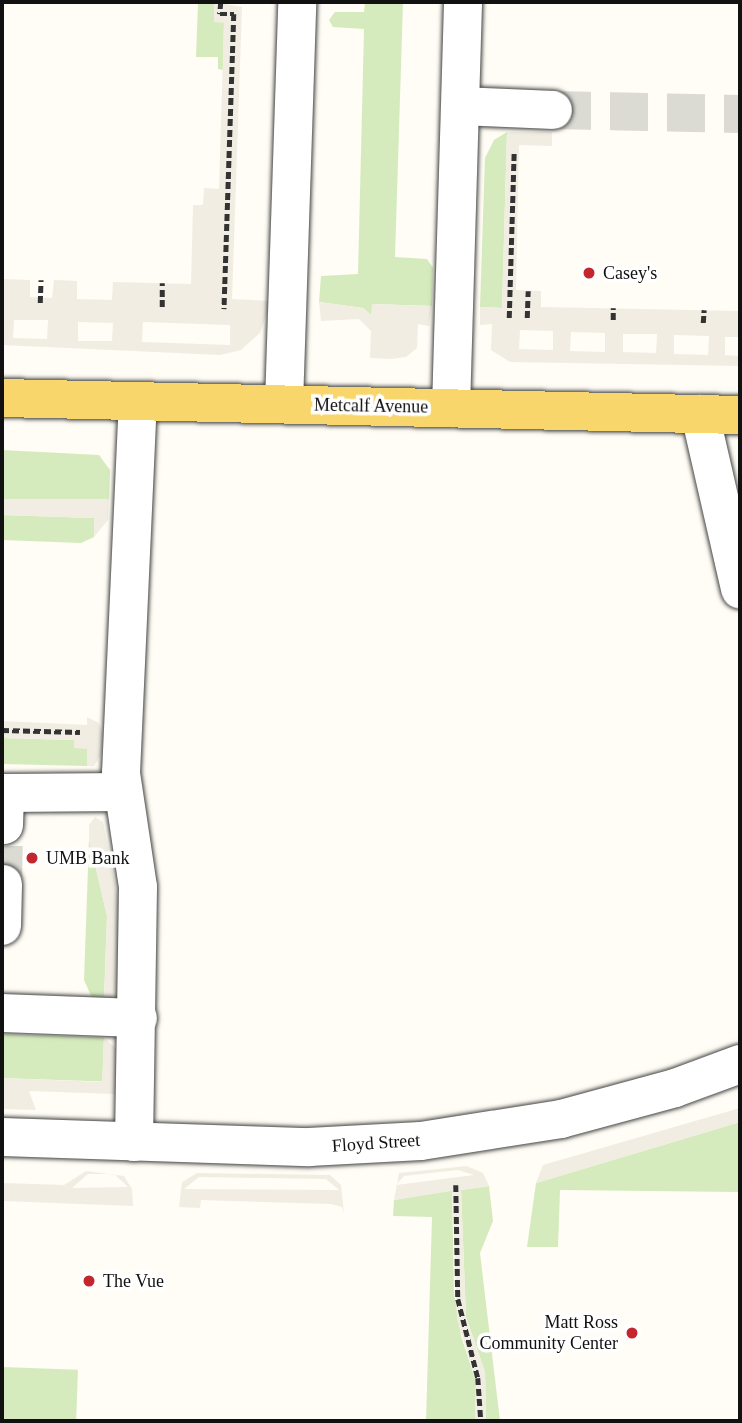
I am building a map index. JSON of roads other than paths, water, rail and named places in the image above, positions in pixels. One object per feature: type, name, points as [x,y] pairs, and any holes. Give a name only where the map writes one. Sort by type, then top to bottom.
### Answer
[{"type":"main road","name":"Metcalf Avenue","points":[[2,398],[740,415]]},
{"type":"street","points":[[284,404],[297,2]]},
{"type":"street","points":[[451,408],[463,2]]},
{"type":"street","points":[[461,106],[553,110]]},
{"type":"street","points":[[134,1142],[138,887],[123,792],[122,697],[138,401]]},
{"type":"street","points":[[699,414],[740,589]]},
{"type":"street","points":[[4,825],[5,793],[123,792]]},
{"type":"street","points":[[2,926],[3,884]]},
{"type":"street","points":[[2,1013],[138,1018]]},
{"type":"street","name":"Floyd Street","points":[[2,1137],[309,1147],[421,1141],[561,1119],[675,1088],[740,1064]]},
{"type":"tunnel","points":[[553,110],[740,114]]},
{"type":"tunnel","points":[[3,884],[4,825]]},
{"type":"place","name":"Casey's","points":[[589,273]]},
{"type":"place","name":"UMB Bank","points":[[32,858]]},
{"type":"place","name":"The Vue","points":[[89,1281]]},
{"type":"place","name":"Matt Ross Community Center","points":[[632,1333]]}]
